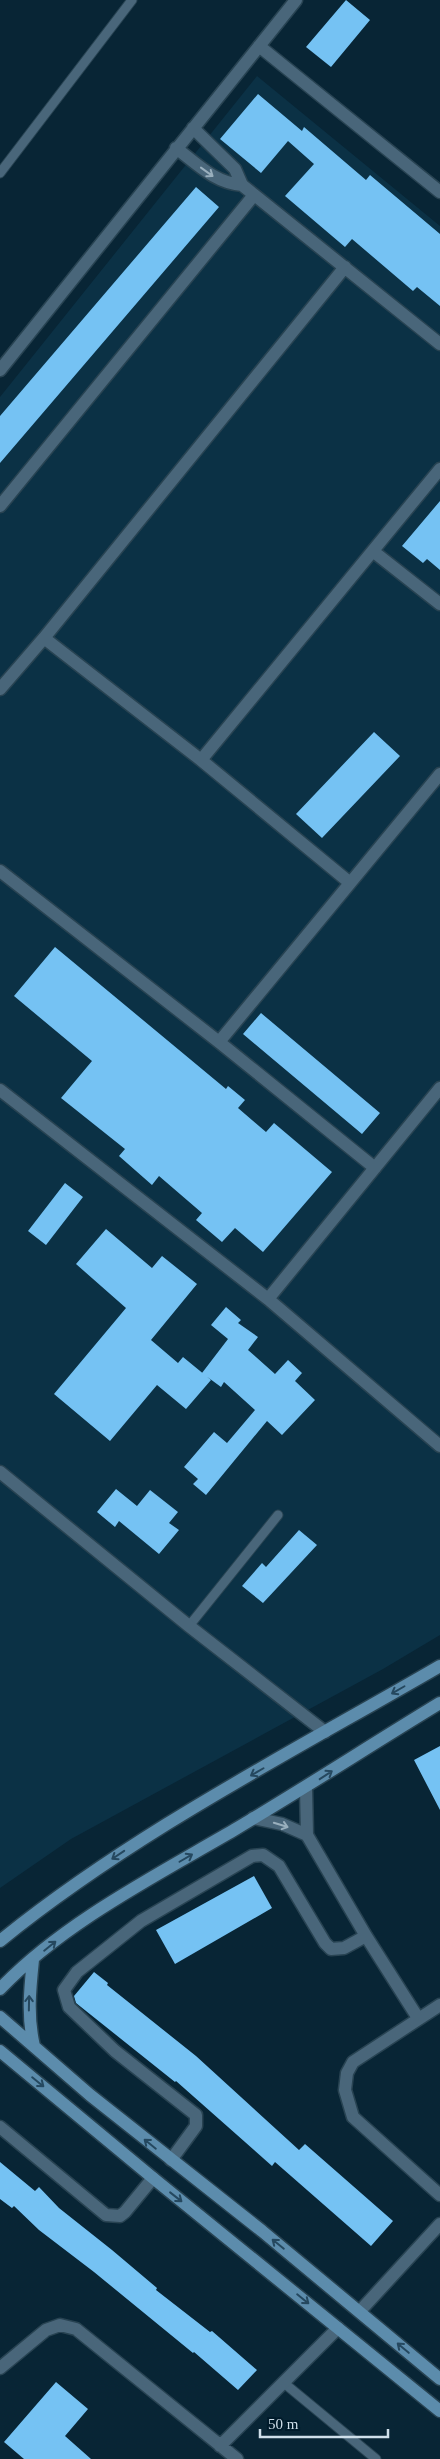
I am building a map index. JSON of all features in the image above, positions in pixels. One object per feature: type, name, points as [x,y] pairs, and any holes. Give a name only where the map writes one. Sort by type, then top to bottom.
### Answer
[{"type":"street","points":[[0,370],[296,0]]},
{"type":"street","points":[[259,46],[440,192]]},
{"type":"street","points":[[193,128],[235,169],[242,185],[440,344]]},
{"type":"street","points":[[176,148],[219,180],[228,184],[242,185]]},
{"type":"street","points":[[0,506],[254,195]]},
{"type":"street","points":[[0,688],[44,638],[345,267]]},
{"type":"street","points":[[201,760],[374,552],[440,469]]},
{"type":"street","points":[[374,552],[440,604]]},
{"type":"street","points":[[44,638],[201,760],[349,882]]},
{"type":"street","points":[[219,1042],[440,774]]},
{"type":"street","points":[[0,871],[219,1042],[375,1168]]},
{"type":"street","points":[[268,1300],[440,1088]]},
{"type":"street","points":[[0,1090],[268,1300],[440,1446]]},
{"type":"street","points":[[0,1472],[189,1626],[325,1732]]},
{"type":"street","points":[[0,1941],[34,1914],[145,1837],[440,1666]]},
{"type":"street","points":[[0,1989],[63,1936],[105,1908],[306,1788],[440,1703]]},
{"type":"street","points":[[306,1788],[307,1835],[366,1936],[418,2018]]},
{"type":"street","points":[[253,1818],[282,1824],[307,1835]]},
{"type":"street","points":[[171,2160],[196,2126],[196,2116],[115,2051],[69,2006],[64,1990],[77,1972],[141,1921],[252,1856],[263,1855],[279,1866],[325,1943],[331,1949],[344,1948],[366,1936]]},
{"type":"street","points":[[33,1960],[28,2001],[34,2046]]},
{"type":"street","points":[[440,2005],[353,2062],[347,2073],[345,2090],[353,2117],[440,2196]]},
{"type":"street","points":[[0,2017],[90,2095],[360,2311],[440,2379]]},
{"type":"street","points":[[1,2052],[440,2411]]},
{"type":"street","points":[[0,2127],[106,2215],[120,2216],[153,2178]]},
{"type":"street","points":[[360,2311],[440,2224]]},
{"type":"street","points":[[0,2368],[46,2330],[60,2325],[76,2330],[237,2459]]},
{"type":"street","points":[[220,2446],[338,2328]]},
{"type":"lane","points":[[0,173],[132,0]]},
{"type":"lane","points":[[189,1626],[278,1516]]},
{"type":"lane","points":[[284,2383],[376,2459]]},
{"type":"shaded area","points":[[257,76],[440,226],[440,1635],[383,1669],[71,1839],[0,1888],[0,397]]},
{"type":"building","points":[[346,0],[370,20],[331,67],[306,47]]},
{"type":"building","points":[[258,94],[302,131],[304,127],[366,180],[370,175],[440,234],[440,306],[417,287],[413,291],[352,239],[345,247],[285,196],[314,164],[288,141],[261,173],[220,139]]},
{"type":"building","points":[[196,187],[219,207],[0,463],[0,416]]},
{"type":"building","points":[[440,501],[440,570],[427,559],[423,563],[402,546]]},
{"type":"building","points":[[374,732],[400,756],[322,838],[296,814]]},
{"type":"building","points":[[55,947],[226,1089],[228,1086],[245,1100],[238,1108],[266,1132],[274,1123],[332,1172],[263,1252],[235,1228],[222,1242],[196,1220],[202,1213],[159,1176],[152,1185],[119,1156],[125,1149],[61,1098],[92,1061],[14,996]]},
{"type":"building","points":[[261,1013],[380,1113],[362,1134],[243,1034]]},
{"type":"building","points":[[65,1183],[83,1197],[46,1245],[28,1231]]},
{"type":"building","points":[[106,1229],[152,1268],[162,1256],[197,1284],[151,1340],[178,1363],[183,1357],[211,1380],[186,1409],[157,1385],[110,1441],[54,1394],[126,1308],[76,1264]]},
{"type":"building","points":[[226,1307],[241,1320],[238,1323],[258,1337],[248,1350],[275,1374],[288,1360],[302,1373],[295,1381],[315,1400],[282,1435],[267,1421],[206,1495],[193,1484],[198,1479],[184,1467],[214,1432],[227,1443],[255,1410],[224,1382],[221,1387],[202,1373],[228,1339],[211,1325]]},
{"type":"building","points":[[116,1489],[137,1506],[150,1490],[178,1512],[169,1523],[179,1530],[159,1554],[119,1521],[115,1527],[97,1512]]},
{"type":"building","points":[[299,1530],[317,1545],[263,1603],[242,1586],[262,1563],[266,1567]]},
{"type":"building","points":[[440,1746],[440,1810],[414,1760]]},
{"type":"building","points":[[254,1876],[272,1908],[175,1964],[156,1930]]},
{"type":"building","points":[[94,1972],[108,1983],[107,1985],[196,2056],[299,2150],[305,2144],[393,2221],[371,2246],[275,2162],[272,2166],[176,2081],[76,2003],[74,1996]]},
{"type":"building","points":[[0,2162],[35,2191],[39,2187],[59,2208],[157,2288],[156,2290],[210,2332],[212,2331],[257,2370],[238,2390],[194,2352],[39,2230],[14,2206],[12,2208],[0,2199]]},
{"type":"building","points":[[56,2382],[88,2409],[65,2436],[91,2459],[24,2459],[4,2442]]}]
